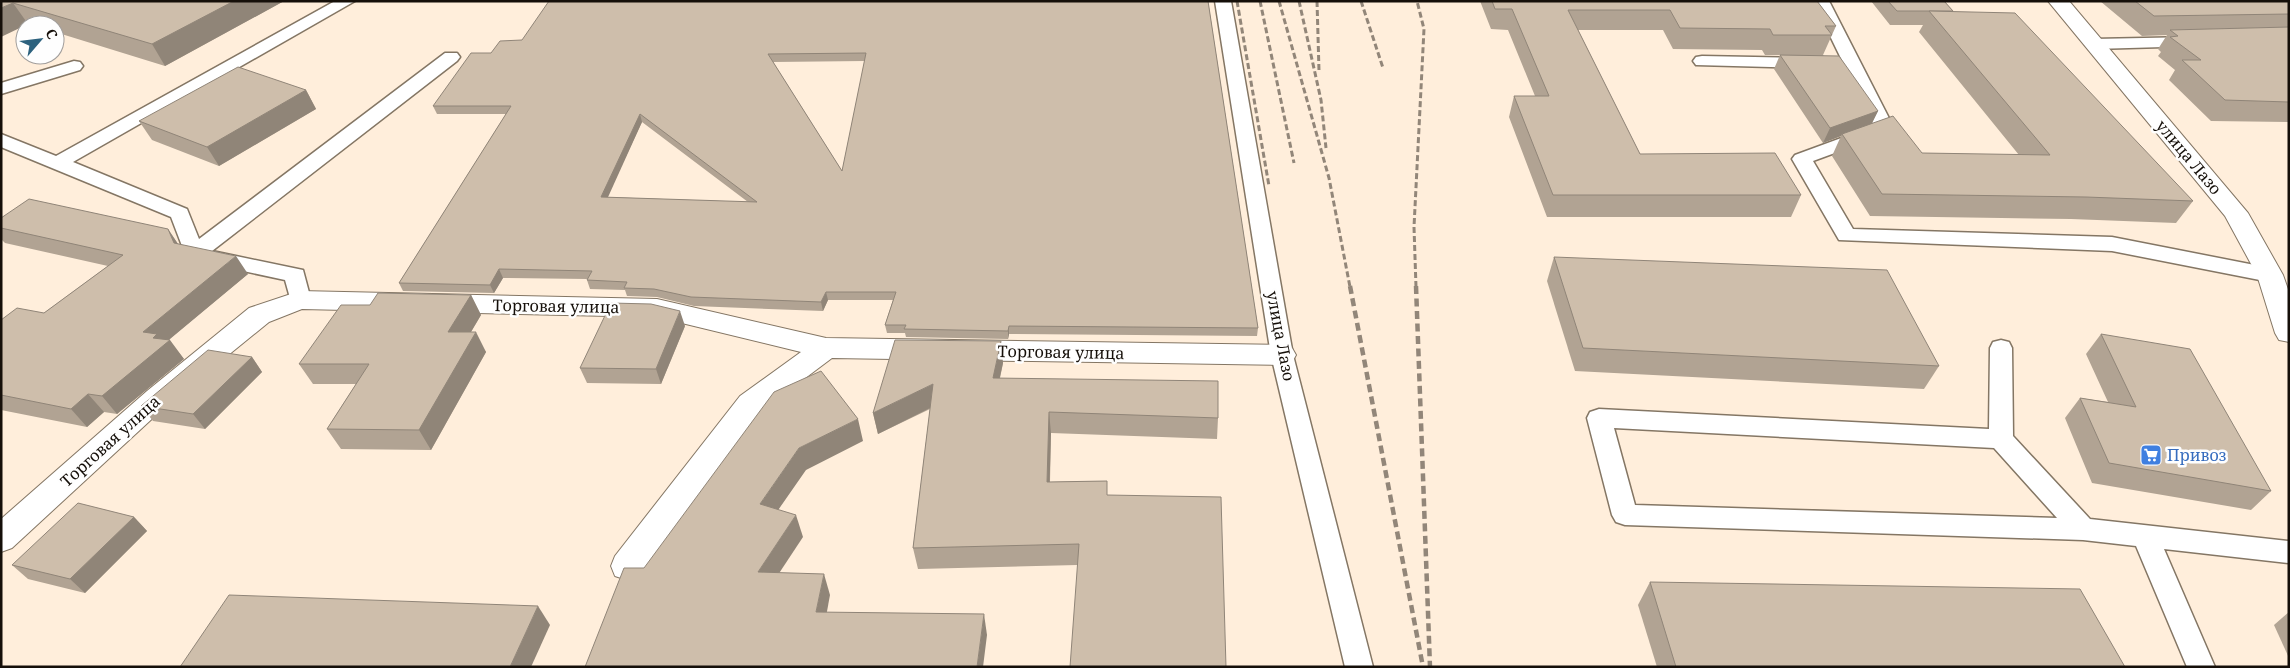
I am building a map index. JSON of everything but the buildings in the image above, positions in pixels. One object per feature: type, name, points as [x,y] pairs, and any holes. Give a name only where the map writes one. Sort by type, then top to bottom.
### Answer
[{"type":"street","name":"улица Лазо","points":[[2058,1],[2236,212],[2270,275],[2289,333]]},
{"type":"street","name":"Торговая улица","points":[[1,540],[158,398],[259,315],[300,300],[657,308],[826,348],[1282,355]]},
{"type":"street","points":[[627,566],[750,404],[826,348]]},
{"type":"lane","points":[[57,163],[347,1]]},
{"type":"lane","name":"улица Лазо","points":[[1223,1],[1282,355],[1359,667]]},
{"type":"lane","points":[[1822,1],[1837,63],[1885,128],[1802,159],[1846,235],[2112,244],[2270,275]]},
{"type":"lane","points":[[2094,44],[2206,42]]},
{"type":"lane","points":[[194,254],[450,57]]},
{"type":"lane","points":[[1702,61],[1837,63]]},
{"type":"lane","points":[[1,89],[74,66]]},
{"type":"lane","points":[[1,140],[180,213],[194,254]]},
{"type":"lane","points":[[194,254],[295,275],[300,300]]},
{"type":"lane","points":[[2001,348],[2001,439],[2083,529]]},
{"type":"lane","points":[[2001,439],[1599,418],[1625,515],[2083,529],[2289,552]]},
{"type":"lane","points":[[2146,536],[2201,667]]},
{"type":"railway","points":[[1237,1],[1269,186]]},
{"type":"railway","points":[[1260,1],[1294,163]]},
{"type":"railway","points":[[1279,1],[1329,178],[1350,287]]},
{"type":"railway","points":[[1299,1],[1321,100],[1326,148]]},
{"type":"railway","points":[[1317,1],[1319,71]]},
{"type":"railway","points":[[1361,1],[1383,68]]},
{"type":"railway","points":[[1416,287],[1414,227],[1424,29],[1417,1]]},
{"type":"railway","points":[[1350,286],[1423,667]]},
{"type":"railway","points":[[1416,286],[1430,667]]},
{"type":"place","name":"Привоз","points":[[2151,455]]}]
